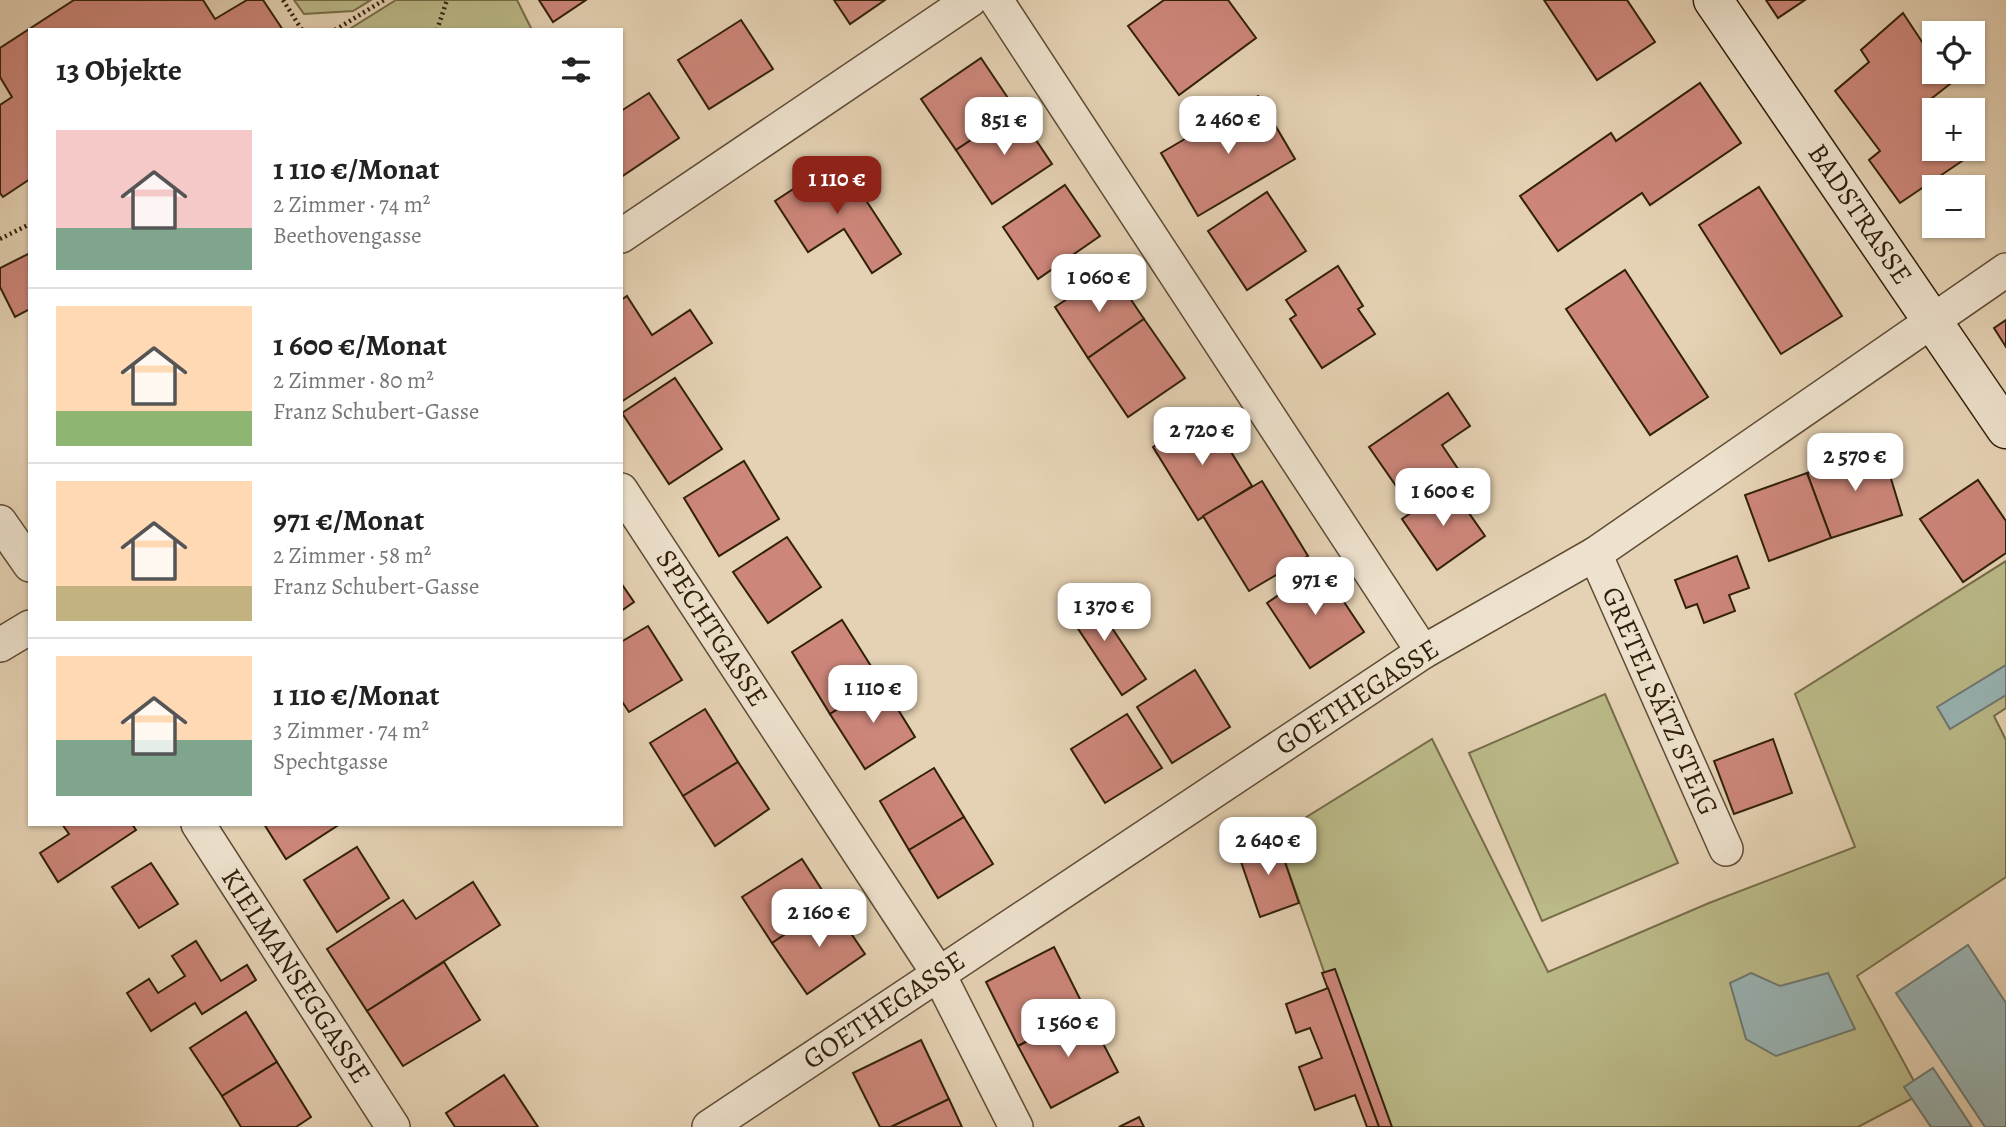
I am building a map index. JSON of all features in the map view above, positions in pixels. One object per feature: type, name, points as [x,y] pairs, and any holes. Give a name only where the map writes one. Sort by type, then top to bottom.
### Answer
[{"type":"street","points":[[623,235],[970,0]]},
{"type":"street","points":[[996,0],[1423,652]]},
{"type":"street","name":"BADSTRASSE","points":[[1713,0],[2006,429]]},
{"type":"street","name":"GOETHEGASSE","points":[[709,1127],[1423,652],[1595,554],[1931,319],[2006,270]]},
{"type":"street","name":"SPECHTGASSE","points":[[623,493],[938,974],[1016,1127]]},
{"type":"street","points":[[0,522],[28,562]]},
{"type":"street","name":"GRETEL SÄTZ STEIG","points":[[1595,554],[1726,849]]},
{"type":"street","points":[[0,645],[28,628]]},
{"type":"street","name":"KIELMANSEGGASSE","points":[[199,826],[393,1127]]},
{"type":"path","points":[[283,0],[301,28]]},
{"type":"path","points":[[338,28],[384,0]]},
{"type":"path","points":[[438,28],[447,0]]},
{"type":"path","points":[[0,239],[28,225]]},
{"type":"shaded area","points":[[294,0],[371,0],[353,11],[304,14]]},
{"type":"shaded area","points":[[396,0],[517,0],[531,28],[351,28]]},
{"type":"shaded area","points":[[2006,561],[2006,708],[1994,716],[2006,740],[2006,877],[1857,976],[1921,1094],[1858,1127],[1379,1127],[1276,836],[1432,739],[1548,972],[1709,903],[1855,847],[1795,694]]},
{"type":"shaded area","points":[[1605,694],[1678,863],[1542,921],[1469,753]]},
{"type":"water","points":[[2006,665],[2006,695],[1950,729],[1937,707]]},
{"type":"water","points":[[1968,945],[2006,1003],[2006,1127],[1985,1127],[1896,993]]},
{"type":"water","points":[[1751,973],[1780,986],[1828,973],[1855,1029],[1776,1056],[1746,1039],[1730,983]]},
{"type":"water","points":[[1933,1068],[1972,1127],[1931,1127],[1904,1087]]},
{"type":"building","points":[[74,0],[203,0],[215,19],[247,0],[263,0],[282,28],[31,28]]},
{"type":"building","points":[[539,0],[586,0],[553,22]]},
{"type":"building","points":[[834,0],[885,0],[850,24]]},
{"type":"building","points":[[1164,0],[1228,0],[1256,38],[1179,95],[1128,26]]},
{"type":"building","points":[[1544,0],[1627,0],[1655,42],[1597,80]]},
{"type":"building","points":[[1766,0],[1805,0],[1778,18]]},
{"type":"building","points":[[1903,13],[1922,42],[1922,84],[1950,84],[1932,98],[1922,98],[1922,161],[1962,161],[1941,175],[1922,175],[1922,188],[1900,203],[1869,160],[1880,151],[1835,91],[1869,62],[1861,50]]},
{"type":"building","points":[[741,20],[773,69],[709,109],[678,60]]},
{"type":"building","points":[[28,30],[28,180],[3,197],[0,193],[0,105],[12,97],[0,77],[0,48]]},
{"type":"building","points":[[981,58],[1016,110],[956,150],[921,99]]},
{"type":"building","points":[[1700,83],[1741,143],[1650,205],[1642,193],[1558,251],[1520,196],[1611,133],[1616,141]]},
{"type":"building","points":[[649,93],[679,138],[623,176],[623,110]]},
{"type":"building","points":[[1258,96],[1295,159],[1198,216],[1161,153]]},
{"type":"building","points":[[1016,110],[1052,164],[992,204],[956,150]]},
{"type":"building","points":[[839,159],[901,254],[872,273],[844,229],[808,252],[775,201]]},
{"type":"building","points":[[1065,185],[1100,236],[1038,279],[1003,227]]},
{"type":"building","points":[[1759,187],[1842,316],[1781,354],[1699,225]]},
{"type":"building","points":[[1267,192],[1306,251],[1247,290],[1208,231]]},
{"type":"building","points":[[28,254],[28,310],[15,317],[0,287],[0,268]]},
{"type":"building","points":[[1338,266],[1363,306],[1358,309],[1375,334],[1322,368],[1290,319],[1296,315],[1286,300]]},
{"type":"building","points":[[1111,270],[1144,319],[1088,358],[1055,307]]},
{"type":"building","points":[[1625,270],[1708,397],[1650,435],[1566,309]]},
{"type":"building","points":[[627,296],[652,335],[690,310],[712,343],[623,401],[623,299]]},
{"type":"building","points":[[1144,319],[1185,378],[1128,417],[1088,358]]},
{"type":"building","points":[[2006,320],[2006,347],[1994,328]]},
{"type":"building","points":[[675,378],[722,449],[669,484],[623,412]]},
{"type":"building","points":[[1448,393],[1470,426],[1442,445],[1460,472],[1410,506],[1369,447]]},
{"type":"building","points":[[1207,413],[1252,486],[1198,520],[1153,447]]},
{"type":"building","points":[[1882,449],[1902,515],[1831,538],[1807,473]]},
{"type":"building","points":[[744,461],[779,519],[719,556],[684,498]]},
{"type":"building","points":[[1807,473],[1831,538],[1769,561],[1745,495]]},
{"type":"building","points":[[1978,480],[2006,521],[2006,553],[1963,582],[1920,519]]},
{"type":"building","points":[[1262,481],[1308,556],[1249,591],[1203,516]]},
{"type":"building","points":[[1450,486],[1485,536],[1437,570],[1402,519]]},
{"type":"building","points":[[787,537],[821,587],[768,623],[733,572]]},
{"type":"building","points":[[1737,556],[1749,588],[1729,595],[1735,611],[1704,623],[1697,604],[1686,608],[1675,580]]},
{"type":"building","points":[[1320,566],[1364,632],[1310,668],[1267,603]]},
{"type":"building","points":[[623,586],[634,602],[623,610]]},
{"type":"building","points":[[1073,591],[1084,607],[1094,601],[1146,679],[1122,695],[1059,600]]},
{"type":"building","points":[[842,620],[881,682],[830,714],[792,652]]},
{"type":"building","points":[[648,626],[682,680],[629,712],[623,703],[623,641]]},
{"type":"building","points":[[1195,670],[1230,727],[1172,763],[1137,707]]},
{"type":"building","points":[[881,682],[915,737],[865,769],[830,714]]},
{"type":"building","points":[[705,709],[738,762],[683,796],[650,743]]},
{"type":"building","points":[[1127,714],[1162,768],[1105,803],[1071,749]]},
{"type":"building","points":[[1773,739],[1792,793],[1734,814],[1714,761]]},
{"type":"building","points":[[738,762],[769,809],[715,846],[683,796]]},
{"type":"building","points":[[934,768],[964,817],[909,850],[880,801]]},
{"type":"building","points":[[964,817],[993,864],[938,898],[909,850]]},
{"type":"building","points":[[63,826],[133,826],[136,830],[58,882],[40,853],[69,834]]},
{"type":"building","points":[[265,826],[337,826],[286,859]]},
{"type":"building","points":[[1276,836],[1299,903],[1260,917],[1237,850]]},
{"type":"building","points":[[357,847],[389,898],[337,932],[304,880]]},
{"type":"building","points":[[802,859],[831,904],[772,943],[742,897]]},
{"type":"building","points":[[151,863],[178,904],[139,928],[112,887]]},
{"type":"building","points":[[473,882],[500,925],[367,1011],[327,949],[403,900],[416,919]]},
{"type":"building","points":[[831,904],[865,954],[807,994],[772,943]]},
{"type":"building","points":[[196,941],[221,981],[247,965],[256,980],[202,1014],[195,1003],[151,1031],[127,993],[149,979],[158,993],[185,976],[172,956]]},
{"type":"building","points":[[1054,947],[1086,1011],[1018,1046],[986,982]]},
{"type":"building","points":[[444,962],[480,1020],[403,1066],[367,1011]]},
{"type":"building","points":[[1335,969],[1392,1127],[1379,1127],[1322,973]]},
{"type":"building","points":[[1328,988],[1379,1127],[1367,1127],[1355,1095],[1315,1110],[1299,1067],[1322,1058],[1310,1028],[1296,1033],[1286,1004]]},
{"type":"building","points":[[1086,1011],[1118,1072],[1051,1108],[1018,1046]]},
{"type":"building","points":[[246,1012],[277,1062],[222,1096],[190,1048]]},
{"type":"building","points":[[921,1040],[949,1099],[891,1127],[880,1127],[853,1073]]},
{"type":"building","points":[[277,1062],[311,1117],[296,1127],[241,1127],[222,1096]]},
{"type":"building","points":[[504,1075],[538,1127],[455,1127],[446,1113]]},
{"type":"building","points":[[949,1099],[962,1127],[891,1127]]},
{"type":"building","points":[[1139,1117],[1144,1127],[1119,1127]]}]
